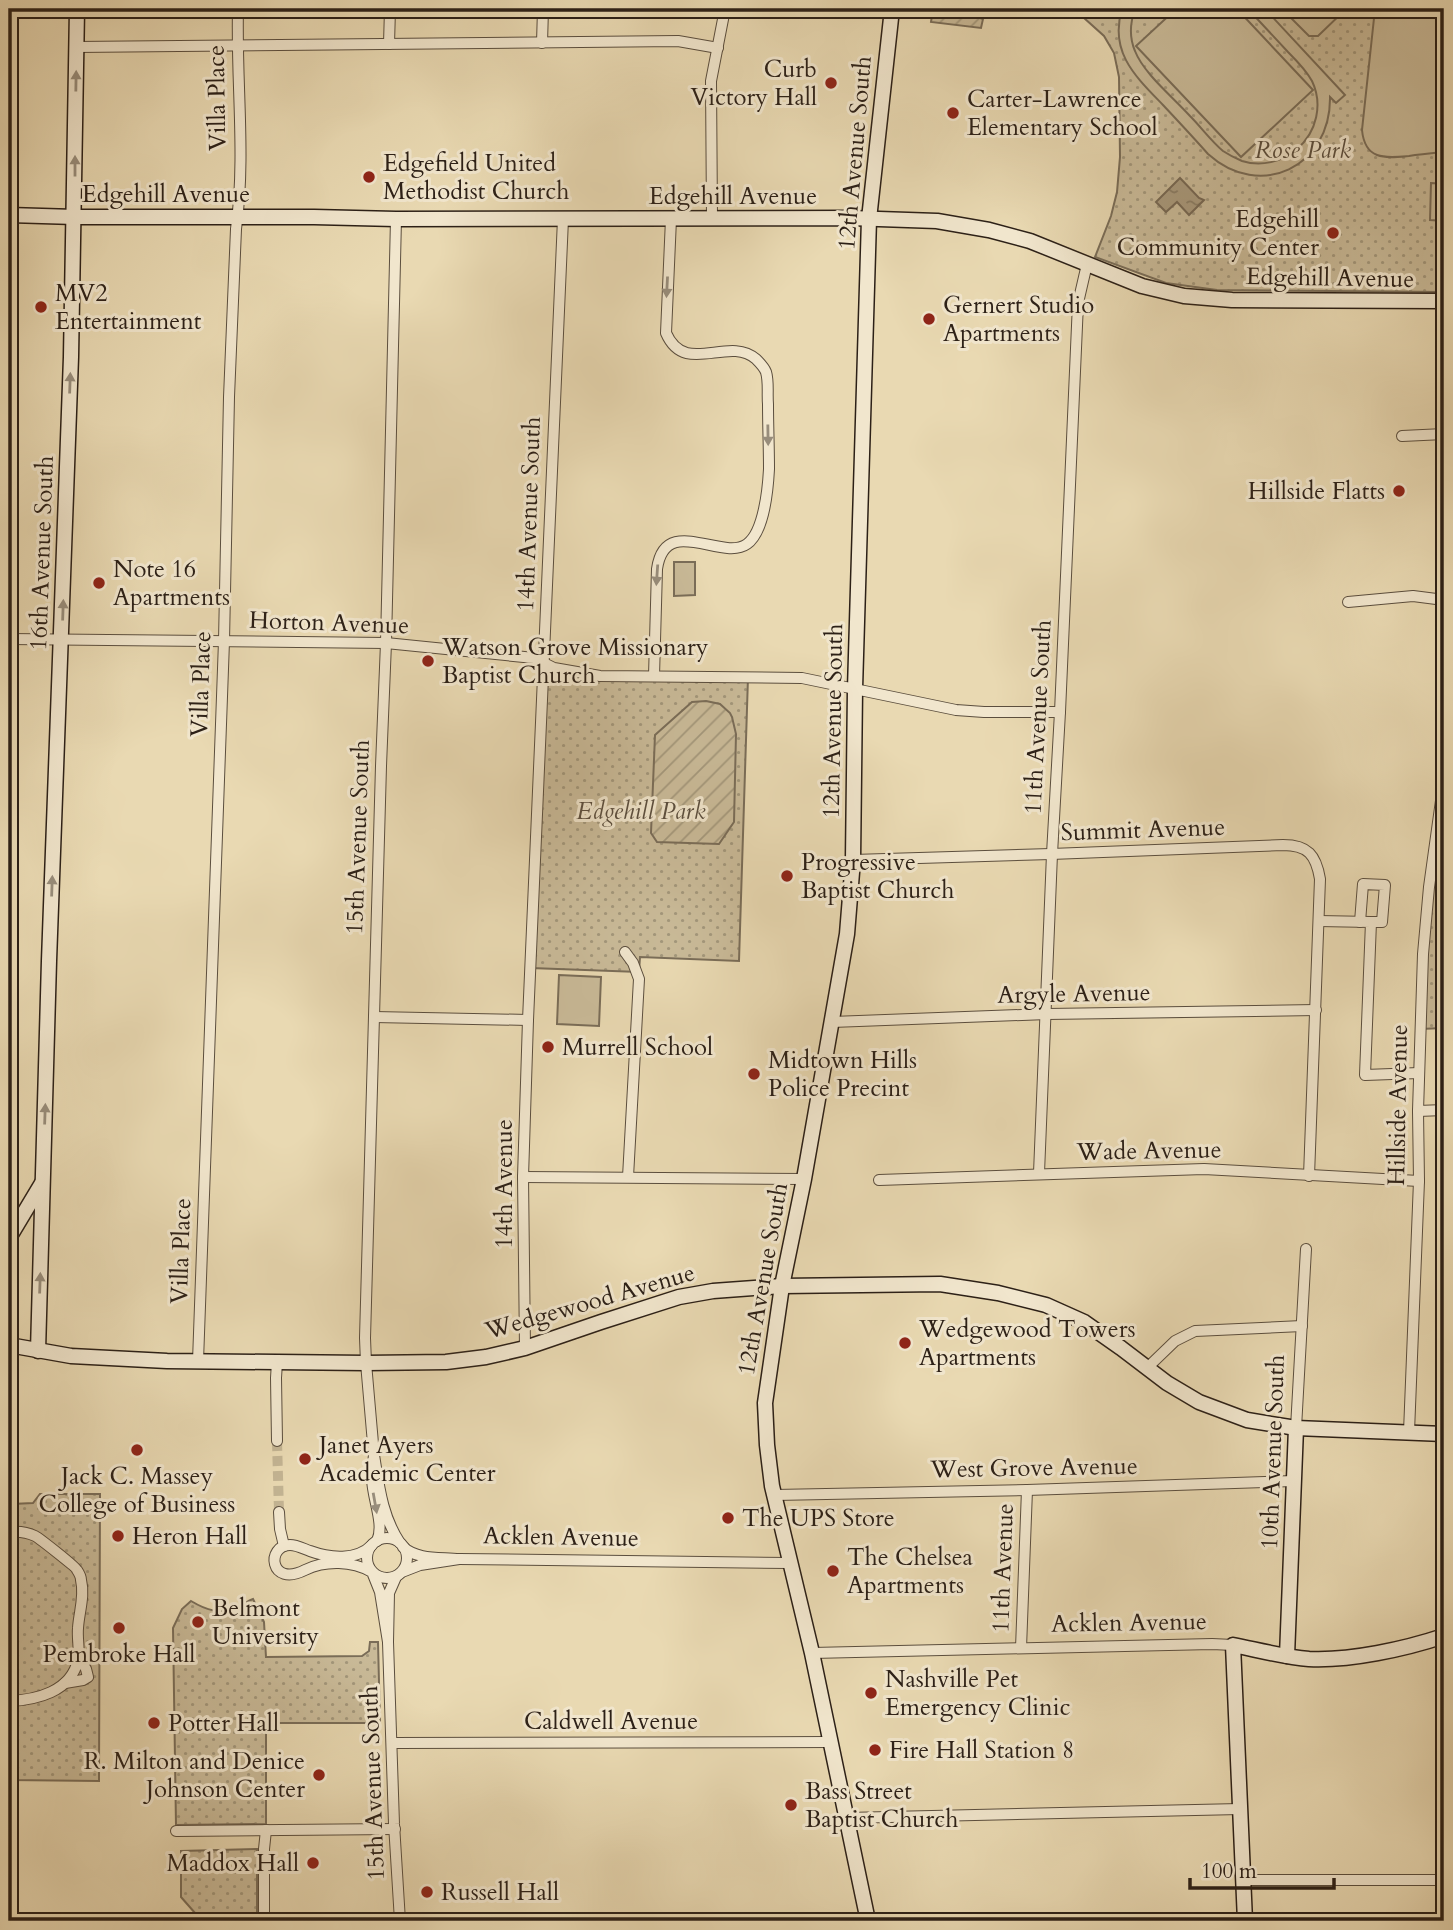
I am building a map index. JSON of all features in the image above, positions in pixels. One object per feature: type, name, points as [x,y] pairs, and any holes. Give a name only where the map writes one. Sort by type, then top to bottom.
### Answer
[{"type":"main road","name":"16th Avenue South","points":[[38,1351],[75,217],[78,9]]},
{"type":"main road","name":"12th Avenue South","points":[[868,1921],[812,1653],[775,1495],[767,1445],[765,1403],[782,1286],[804,1179],[847,934],[853,860],[855,689],[869,219],[892,9]]},
{"type":"main road","name":"Edgehill Avenue","points":[[9,215],[933,221],[981,228],[1030,241],[1142,286],[1184,296],[1232,300],[1444,301]]},
{"type":"main road","points":[[10,1235],[43,1182]]},
{"type":"main road","name":"Wedgewood Avenue","points":[[9,1345],[71,1356],[198,1361],[446,1362],[525,1348],[679,1297],[718,1290],[782,1286],[940,1284],[998,1293],[1046,1305],[1084,1322],[1167,1383],[1199,1402],[1247,1420],[1297,1428],[1444,1434]]},
{"type":"main road","name":"10th Avenue South","points":[[1287,1656],[1297,1428]]},
{"type":"main road","name":"Acklen Avenue","points":[[1233,1645],[1311,1659],[1383,1652],[1444,1636]]},
{"type":"main road","points":[[1233,1645],[1245,1921]]},
{"type":"street","name":"Villa Place","points":[[198,1361],[224,641],[229,397],[240,202],[238,9]]},
{"type":"street","points":[[389,44],[390,9]]},
{"type":"street","points":[[542,43],[543,9]]},
{"type":"street","points":[[712,219],[712,81],[725,9]]},
{"type":"street","points":[[76,47],[678,41],[718,48]]},
{"type":"street","name":"15th Avenue South","points":[[396,219],[366,1363],[374,1455],[384,1510],[401,1545]]},
{"type":"street","name":"14th Avenue South","points":[[528,1020],[563,219]]},
{"type":"street","points":[[654,676],[657,569],[661,556],[671,546],[684,541],[732,548],[747,544],[761,523],[768,472],[767,389],[763,366],[741,351],[690,355],[674,346],[666,333],[671,219]]},
{"type":"street","name":"11th Avenue South","points":[[1039,1173],[1078,303],[1087,264]]},
{"type":"street","points":[[1402,436],[1444,435]]},
{"type":"street","points":[[1348,602],[1413,596],[1444,600]]},
{"type":"street","name":"Horton Avenue","points":[[9,639],[386,643],[534,658],[554,668],[600,676],[802,678],[956,709],[984,712],[1060,712]]},
{"type":"street","name":"Hillside Avenue","points":[[1409,1433],[1419,1181],[1418,1111],[1423,954],[1444,779]]},
{"type":"street","name":"Summit Avenue","points":[[853,860],[1296,846],[1308,850],[1317,864],[1320,879],[1320,921]]},
{"type":"street","points":[[1309,1176],[1320,921],[1365,922],[1366,1075],[1419,1073]]},
{"type":"street","points":[[625,952],[639,979],[628,1177]]},
{"type":"street","name":"Argyle Avenue","points":[[832,1022],[1046,1014],[1316,1010]]},
{"type":"street","points":[[374,1017],[528,1020]]},
{"type":"street","name":"14th Avenue","points":[[525,1348],[523,1177],[528,1020]]},
{"type":"street","points":[[1418,1111],[1444,1110]]},
{"type":"street","name":"Wade Avenue","points":[[879,1180],[1204,1169],[1419,1181]]},
{"type":"street","points":[[523,1177],[804,1179]]},
{"type":"street","name":"10th Avenue South","points":[[1297,1428],[1306,1249]]},
{"type":"street","points":[[1147,1367],[1175,1341],[1195,1331],[1302,1326]]},
{"type":"street","points":[[277,1362],[277,1441]]},
{"type":"street","name":"15th Avenue South","points":[[374,1455],[372,1479],[380,1529],[374,1543]]},
{"type":"street","name":"West Grove Avenue","points":[[775,1495],[1294,1481]]},
{"type":"street","name":"11th Avenue","points":[[1021,1648],[1027,1490]]},
{"type":"street","points":[[279,1512],[280,1529],[290,1546],[303,1552],[305,1561],[303,1569],[291,1575]]},
{"type":"street","points":[[9,1532],[36,1537],[74,1566],[79,1573],[83,1589],[78,1627],[78,1656],[65,1683]]},
{"type":"street","points":[[390,1539],[401,1545],[406,1554],[406,1562],[398,1575],[390,1578],[383,1578],[354,1564],[329,1564],[291,1575],[278,1571],[274,1561],[276,1553],[290,1546],[321,1555],[342,1556],[363,1552],[374,1543],[390,1539]]},
{"type":"street","points":[[372,1572],[367,1559],[374,1543]]},
{"type":"street","name":"Acklen Avenue","points":[[401,1545],[419,1556],[459,1559],[789,1563]]},
{"type":"street","name":"Acklen Avenue","points":[[398,1575],[420,1565],[459,1559]]},
{"type":"street","name":"15th Avenue South","points":[[372,1572],[380,1592],[388,1642]]},
{"type":"street","name":"15th Avenue South","points":[[398,1575],[390,1590],[388,1642],[400,1921]]},
{"type":"street","name":"Acklen Avenue","points":[[812,1653],[1233,1645]]},
{"type":"street","points":[[9,1701],[36,1698],[65,1683],[88,1677],[78,1656]]},
{"type":"street","name":"Caldwell Avenue","points":[[392,1743],[830,1742]]},
{"type":"street","points":[[846,1818],[1240,1809]]},
{"type":"street","points":[[176,1830],[395,1829]]},
{"type":"street","points":[[264,1921],[266,1830]]},
{"type":"street","points":[[1243,1880],[1444,1880]]},
{"type":"green space","points":[[981,9],[981,28],[931,22],[932,15]]},
{"type":"green space","name":"Rose Park","points":[[1074,9],[1444,9],[1444,292],[1217,290],[1166,283],[1095,257],[1117,192],[1120,157],[1119,77],[1114,53],[1104,36]]},
{"type":"green space","points":[[1122,9],[1135,9],[1131,25],[1132,41],[1145,68],[1219,147],[1242,161],[1264,163],[1278,160],[1297,149],[1313,126],[1317,108],[1315,90],[1307,73],[1248,9],[1265,9],[1345,95],[1336,103],[1330,97],[1327,121],[1319,142],[1306,158],[1289,169],[1270,175],[1249,175],[1228,168],[1208,154],[1134,73],[1122,51],[1119,38]]},
{"type":"green space","points":[[1176,9],[1237,9],[1313,90],[1241,157],[1136,46]]},
{"type":"green space","points":[[1282,9],[1346,9],[1318,36],[1309,36]]},
{"type":"green space","points":[[1375,9],[1444,9],[1444,152],[1385,157],[1367,147],[1362,130]]},
{"type":"green space","points":[[1431,183],[1444,184],[1444,221],[1430,220]]},
{"type":"green space","points":[[674,562],[695,562],[695,595],[674,596]]},
{"type":"green space","name":"Edgehill Park","points":[[544,663],[600,676],[748,677],[739,961],[640,957],[639,972],[531,968]]},
{"type":"green space","points":[[692,702],[720,704],[730,713],[736,734],[734,822],[719,844],[657,842],[651,833],[655,735]]},
{"type":"green space","points":[[1437,827],[1444,828],[1444,1028],[1420,1029]]},
{"type":"green space","points":[[559,975],[601,977],[599,1026],[557,1024]]},
{"type":"green space","points":[[40,1494],[100,1494],[99,1781],[9,1780],[9,1507],[12,1504],[33,1503]]},
{"type":"green space","points":[[253,1599],[264,1622],[266,1657],[362,1656],[369,1651],[370,1642],[378,1642],[380,1723],[266,1723],[266,1824],[176,1825],[173,1628],[182,1609],[191,1601],[219,1611],[231,1609]]},
{"type":"green space","points":[[257,1849],[257,1921],[202,1921],[181,1897],[181,1851]]},
{"type":"water","points":[[1180,178],[1204,200],[1189,215],[1177,202],[1166,212],[1156,202]]},
{"type":"tunnel","points":[[277,1441],[279,1512]]},
{"type":"place","name":"Curb Victory Hall","points":[[831,83]]},
{"type":"place","name":"Carter-Lawrence Elementary School","points":[[953,113]]},
{"type":"place","name":"Edgefield United Methodist Church","points":[[369,177]]},
{"type":"place","name":"Edgehill Community Center","points":[[1333,233]]},
{"type":"place","name":"MV2 Entertainment","points":[[41,307]]},
{"type":"place","name":"Gernert Studio Apartments","points":[[929,319]]},
{"type":"place","name":"Hillside Flatts","points":[[1399,491]]},
{"type":"place","name":"Note 16 Apartments","points":[[99,583]]},
{"type":"place","name":"Watson Grove Missionary Baptist Church","points":[[428,661]]},
{"type":"place","name":"Progressive Baptist Church","points":[[787,876]]},
{"type":"place","name":"Murrell School","points":[[548,1047]]},
{"type":"place","name":"Midtown Hills Police Precint","points":[[754,1074]]},
{"type":"place","name":"Wedgewood Towers Apartments","points":[[905,1343]]},
{"type":"place","name":"Jack C. Massey College of Business","points":[[137,1450]]},
{"type":"place","name":"Janet Ayers Academic Center","points":[[305,1459]]},
{"type":"place","name":"The UPS Store","points":[[728,1518]]},
{"type":"place","name":"Heron Hall","points":[[118,1536]]},
{"type":"place","name":"The Chelsea Apartments","points":[[833,1571]]},
{"type":"place","name":"Belmont University","points":[[198,1622]]},
{"type":"place","name":"Pembroke Hall","points":[[119,1628]]},
{"type":"place","name":"Nashville Pet Emergency Clinic","points":[[871,1693]]},
{"type":"place","name":"Potter Hall","points":[[154,1723]]},
{"type":"place","name":"Fire Hall Station 8","points":[[875,1750]]},
{"type":"place","name":"R. Milton and Denice Johnson Center","points":[[319,1775]]},
{"type":"place","name":"Bass Street Baptist Church","points":[[791,1805]]},
{"type":"place","name":"Maddox Hall","points":[[313,1863]]},
{"type":"place","name":"Russell Hall","points":[[427,1892]]}]
